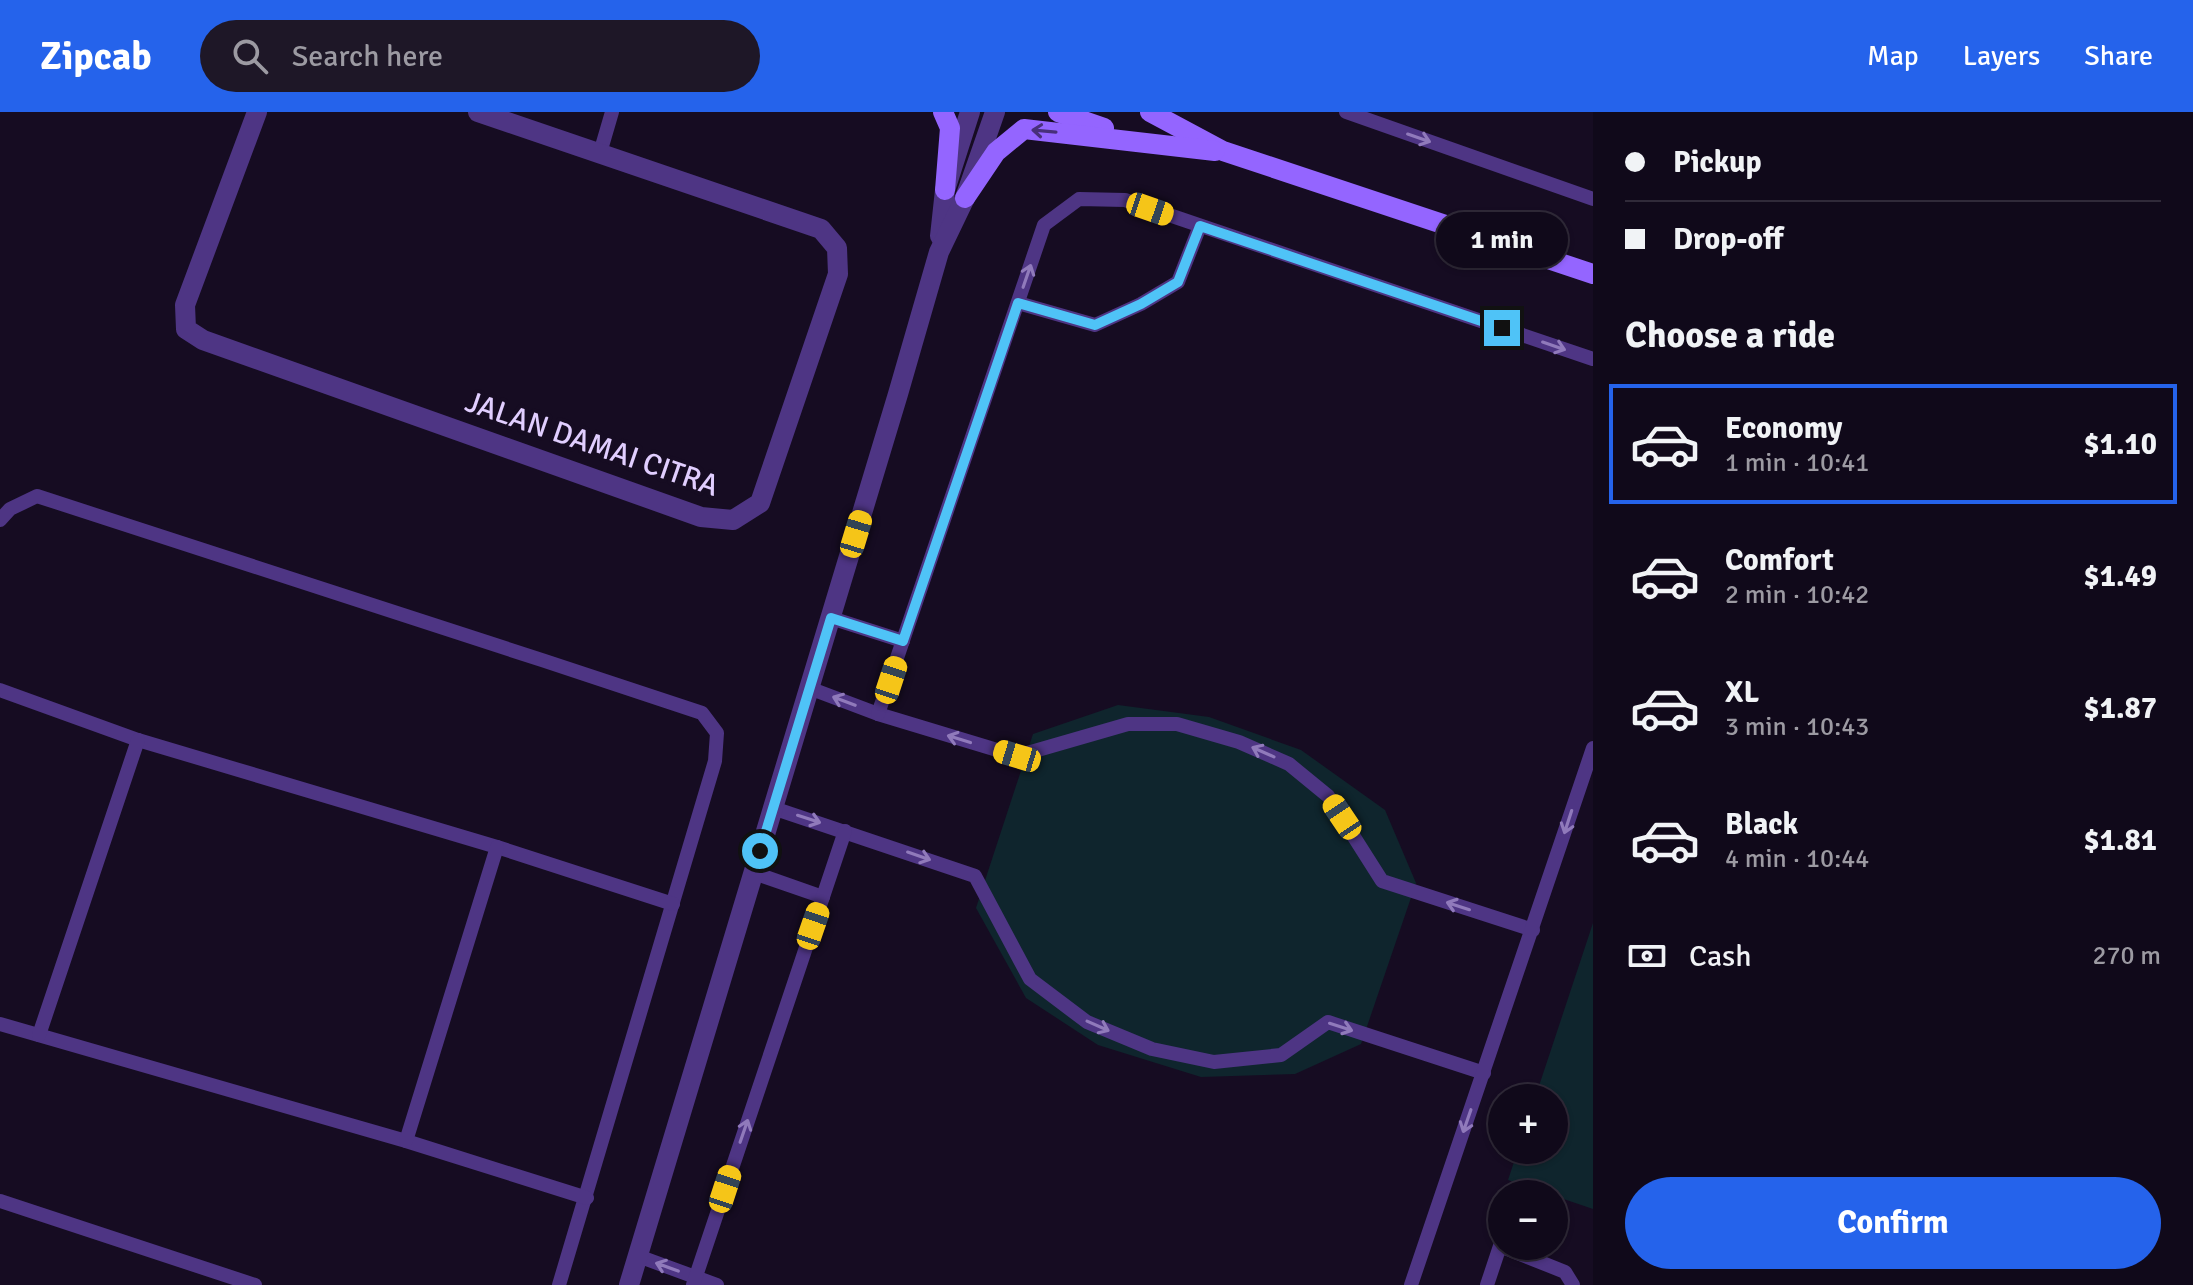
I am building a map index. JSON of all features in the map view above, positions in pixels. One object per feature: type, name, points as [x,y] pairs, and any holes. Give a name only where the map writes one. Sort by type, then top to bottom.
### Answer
[{"type":"street","name":"JALAN DAMAI CITRA","points":[[257,112],[185,305],[186,329],[203,340],[701,517],[733,520],[760,503],[838,274],[837,248],[821,229],[478,112]]},
{"type":"street","points":[[939,252],[950,128],[943,112]]},
{"type":"street","points":[[945,190],[970,112]]},
{"type":"street","points":[[629,1285],[939,252],[965,198],[995,112]]},
{"type":"street","points":[[1058,112],[1149,144]]},
{"type":"street","points":[[1150,112],[1223,151],[1593,274]]},
{"type":"street","points":[[965,198],[996,152],[1024,129],[1223,151]]},
{"type":"lane","points":[[600,153],[612,112]]},
{"type":"lane","points":[[1346,112],[1593,199]]},
{"type":"lane","points":[[878,714],[1044,225],[1079,199],[1125,200],[1593,359]]},
{"type":"lane","points":[[1018,303],[1095,325],[1141,304],[1178,282],[1200,226]]},
{"type":"lane","points":[[0,520],[10,509],[37,496],[298,582],[438,624],[702,713],[717,733],[715,761],[559,1285]]},
{"type":"lane","points":[[831,618],[903,641]]},
{"type":"lane","points":[[809,688],[878,714],[1017,756],[1128,724],[1177,724],[1239,742],[1289,764],[1328,796],[1382,881],[1533,930]]},
{"type":"lane","points":[[0,690],[138,740],[497,847],[673,904]]},
{"type":"lane","points":[[39,1035],[138,740]]},
{"type":"lane","points":[[1411,1285],[1593,748]]},
{"type":"lane","points":[[773,808],[975,876],[1030,979],[1087,1022],[1152,1049],[1214,1062],[1281,1055],[1328,1022],[1484,1073]]},
{"type":"lane","points":[[694,1281],[845,831]]},
{"type":"lane","points":[[406,1141],[497,847]]},
{"type":"lane","points":[[754,873],[823,897]]},
{"type":"lane","points":[[0,1024],[406,1141],[587,1198]]},
{"type":"lane","points":[[0,1201],[255,1285]]},
{"type":"lane","points":[[1487,1285],[1500,1246],[1565,1272],[1573,1285]]},
{"type":"lane","points":[[638,1256],[694,1281],[717,1285]]},
{"type":"shaded area","points":[[1118,705],[1209,717],[1301,750],[1385,810],[1416,883],[1361,1044],[1295,1074],[1201,1077],[1098,1045],[1026,998],[976,908],[1033,734]]},
{"type":"shaded area","points":[[1593,923],[1593,1209],[1568,1200],[1568,1180],[1508,1180],[1513,1164],[1568,1164],[1568,1084],[1540,1084]]},
{"type":"route","points":[[760,851],[831,618],[903,641],[1018,303],[1095,325],[1141,304],[1178,282],[1200,226],[1502,328]]}]
